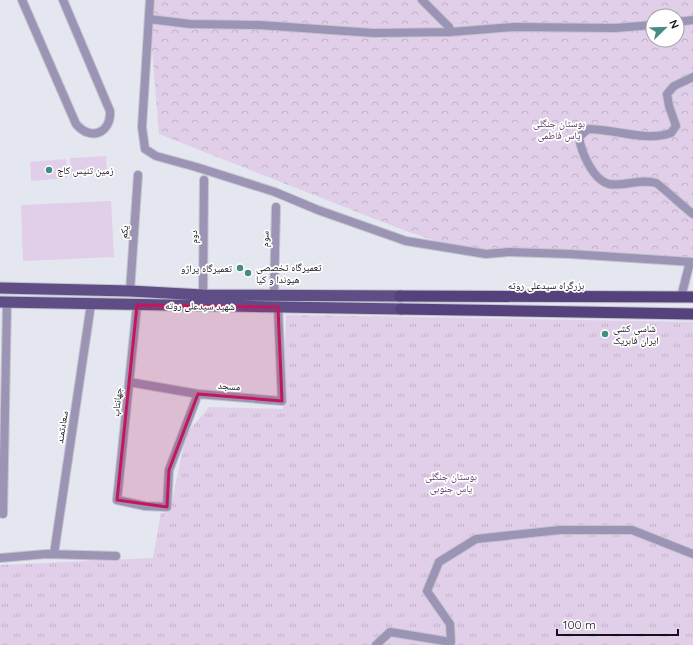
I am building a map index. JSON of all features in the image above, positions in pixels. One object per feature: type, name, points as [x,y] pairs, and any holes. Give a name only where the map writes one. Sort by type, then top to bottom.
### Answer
[{"type":"highway","name":"بزرگراه سیدعلی روته","points":[[400,296],[693,297]]},
{"type":"highway","points":[[401,309],[693,314]]},
{"type":"main road","name":"شهید سیدعلی روته","points":[[0,288],[130,291],[203,295],[400,296]]},
{"type":"main road","name":"شهید سیدعلی روته","points":[[4,303],[401,309]]},
{"type":"street","points":[[22,0],[76,124],[81,130],[87,133],[95,134],[108,126],[110,111],[63,0]]},
{"type":"street","points":[[150,0],[142,127],[145,149],[156,156],[275,192],[318,210],[406,241],[486,254],[509,252],[570,254],[691,262],[681,297]]},
{"type":"street","points":[[422,0],[449,27],[451,32]]},
{"type":"street","points":[[149,19],[190,24],[251,25],[348,32],[451,32],[507,28],[615,28],[645,26]]},
{"type":"street","points":[[693,77],[674,86],[668,94],[669,106],[676,126],[672,133],[662,136],[646,136],[602,129],[588,129],[579,137],[584,156],[595,174],[604,181],[609,184],[647,181],[657,183],[693,214]]},
{"type":"street","name":"یکم","points":[[130,291],[138,175]]},
{"type":"street","name":"دوم","points":[[203,295],[204,180]]},
{"type":"street","name":"سوم","points":[[274,296],[276,207]]},
{"type":"street","points":[[3,514],[4,303]]},
{"type":"street","name":"سعادتمند","points":[[54,554],[91,304]]},
{"type":"street","name":"جهانتاب","points":[[137,305],[117,500],[145,506],[167,507],[169,470],[198,394]]},
{"type":"street","name":"مسجد","points":[[198,394],[282,401],[278,307]]},
{"type":"street","points":[[129,382],[198,394]]},
{"type":"street","points":[[376,645],[390,632],[451,642],[450,624],[427,591],[439,562],[476,539],[560,530],[632,530],[693,554]]},
{"type":"street","points":[[0,558],[54,554],[116,556]]},
{"type":"highlighted area","points":[[137,305],[278,307],[282,401],[198,394],[169,470],[167,507],[117,500]]},
{"type":"green space","name":"بوستان جنگلی یاس فاطمی","points":[[148,0],[693,0],[693,261],[477,255],[403,230],[159,134]]},
{"type":"green space","name":"زمین تنیس کاج","points":[[106,156],[107,175],[71,177],[70,158]]},
{"type":"green space","name":"زمین تنیس کاج","points":[[66,159],[67,178],[31,181],[30,162]]},
{"type":"green space","points":[[111,201],[114,257],[23,261],[21,205]]},
{"type":"green space","name":"بوستان جنگلی یاس جنوبی","points":[[286,315],[693,322],[693,645],[0,645],[0,565],[153,558],[161,513],[170,512],[186,434],[209,407],[283,409]]},
{"type":"place","name":"زمین تنیس کاج","points":[[49,170]]},
{"type":"place","name":"تعمیرگاه پراژو","points":[[240,268]]},
{"type":"place","name":"تعمیرگاه تخصصی هیوندا و کیا","points":[[248,273]]},
{"type":"place","name":"شاسی کشی ایران فابریک","points":[[605,334]]}]
